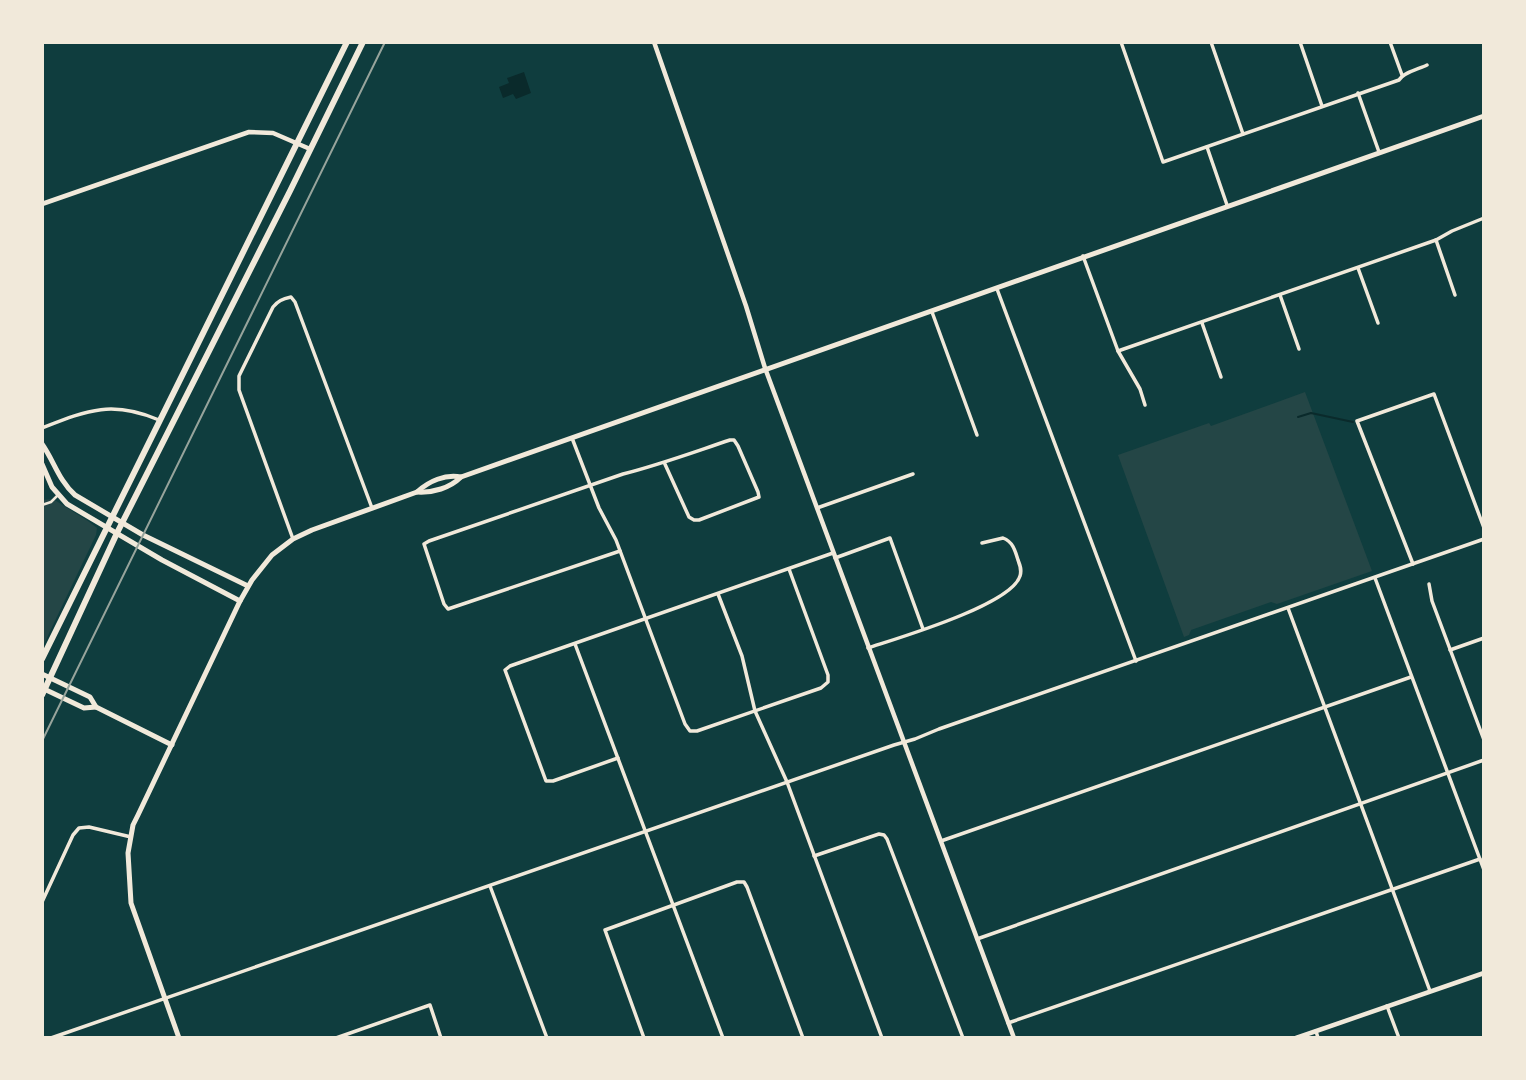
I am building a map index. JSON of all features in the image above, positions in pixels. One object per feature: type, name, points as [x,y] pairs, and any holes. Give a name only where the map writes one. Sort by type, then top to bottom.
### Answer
[{"type":"highway","points":[[42,659],[346,42]]},
{"type":"highway","points":[[43,690],[117,533],[362,42]]},
{"type":"highway","points":[[199,339],[213,345]]},
{"type":"main road","points":[[179,1038],[131,903],[128,863],[133,825],[247,586],[272,555],[293,539],[417,492],[426,484],[451,475],[461,477],[1484,116]]},
{"type":"main road","points":[[42,444],[67,488],[75,495],[154,541],[247,586]]},
{"type":"main road","points":[[42,464],[48,480],[67,503],[162,560],[240,601]]},
{"type":"main road","points":[[42,674],[90,697],[96,707]]},
{"type":"main road","points":[[43,690],[84,708],[96,707],[172,745]]},
{"type":"street","points":[[654,42],[765,368],[1014,1038]]},
{"type":"street","points":[[1121,42],[1163,162],[1399,79],[1402,75],[1427,65]]},
{"type":"street","points":[[1211,42],[1242,134]]},
{"type":"street","points":[[1300,42],[1322,106]]},
{"type":"street","points":[[1390,42],[1402,75]]},
{"type":"street","points":[[1358,93],[1379,152]]},
{"type":"street","points":[[42,204],[242,134],[267,132],[310,149]]},
{"type":"street","points":[[1207,147],[1227,205]]},
{"type":"street","points":[[1118,351],[1436,240],[1484,218]]},
{"type":"street","points":[[1436,240],[1455,295]]},
{"type":"street","points":[[1083,256],[1118,351],[1140,389],[1145,405]]},
{"type":"street","points":[[1358,268],[1378,323]]},
{"type":"street","points":[[996,287],[1136,661]]},
{"type":"street","points":[[1280,295],[1299,349]]},
{"type":"street","points":[[293,539],[239,390],[239,376],[273,307],[290,297],[295,302],[372,508]]},
{"type":"street","points":[[931,310],[977,435]]},
{"type":"street","points":[[1202,322],[1221,377]]},
{"type":"street","points":[[1413,564],[1357,422],[1434,394],[1484,528]]},
{"type":"street","points":[[42,428],[107,408],[126,409],[159,420]]},
{"type":"street","points":[[572,438],[590,486],[620,551],[685,724],[690,731],[697,731],[821,688],[828,682],[828,675],[789,569]]},
{"type":"street","points":[[620,551],[448,609],[424,544],[590,486],[730,440],[734,440],[759,497],[694,520],[689,517],[664,462]]},
{"type":"street","points":[[817,508],[913,474]]},
{"type":"street","points":[[42,505],[51,502],[58,495]]},
{"type":"street","points":[[618,758],[553,781],[546,781],[505,670],[789,569],[890,538],[923,629]]},
{"type":"street","points":[[868,648],[973,611],[1009,589],[1020,577],[1021,569],[1015,550],[1008,540],[1003,538],[982,543]]},
{"type":"street","points":[[51,1038],[1484,540]]},
{"type":"street","points":[[1375,578],[1484,870]]},
{"type":"street","points":[[1429,584],[1432,601],[1484,740]]},
{"type":"street","points":[[718,594],[742,656],[755,711],[787,782],[882,1038]]},
{"type":"street","points":[[1288,608],[1430,991]]},
{"type":"street","points":[[1450,650],[1484,638]]},
{"type":"street","points":[[575,643],[723,1038]]},
{"type":"street","points":[[941,841],[1411,677]]},
{"type":"street","points":[[1478,724],[1484,722]]},
{"type":"street","points":[[977,939],[1484,760]]},
{"type":"street","points":[[42,902],[73,835],[79,828],[87,826],[131,837]]},
{"type":"street","points":[[814,856],[879,834],[884,835],[963,1038]]},
{"type":"street","points":[[1008,1023],[1480,859]]},
{"type":"street","points":[[644,1038],[605,930],[737,882],[744,882],[803,1038]]},
{"type":"street","points":[[490,885],[547,1038]]},
{"type":"street","points":[[1296,1038],[1484,972]]},
{"type":"street","points":[[336,1038],[430,1006],[442,1038]]},
{"type":"street","points":[[1387,1006],[1399,1038]]},
{"type":"street","points":[[1316,1031],[1318,1038]]},
{"type":"shaded area","points":[[524,72],[531,93],[516,99],[513,94],[503,98],[499,87],[509,83],[507,78]]},
{"type":"shaded area","points":[[1305,392],[1372,571],[1191,630],[1189,635],[1184,637],[1118,455],[1209,423],[1211,426]]},
{"type":"shaded area","points":[[53,499],[97,528],[42,648],[42,500]]},
{"type":"waterway","points":[[1298,417],[1311,413],[1353,422]]},
{"type":"railway","points":[[42,741],[385,42]]}]
